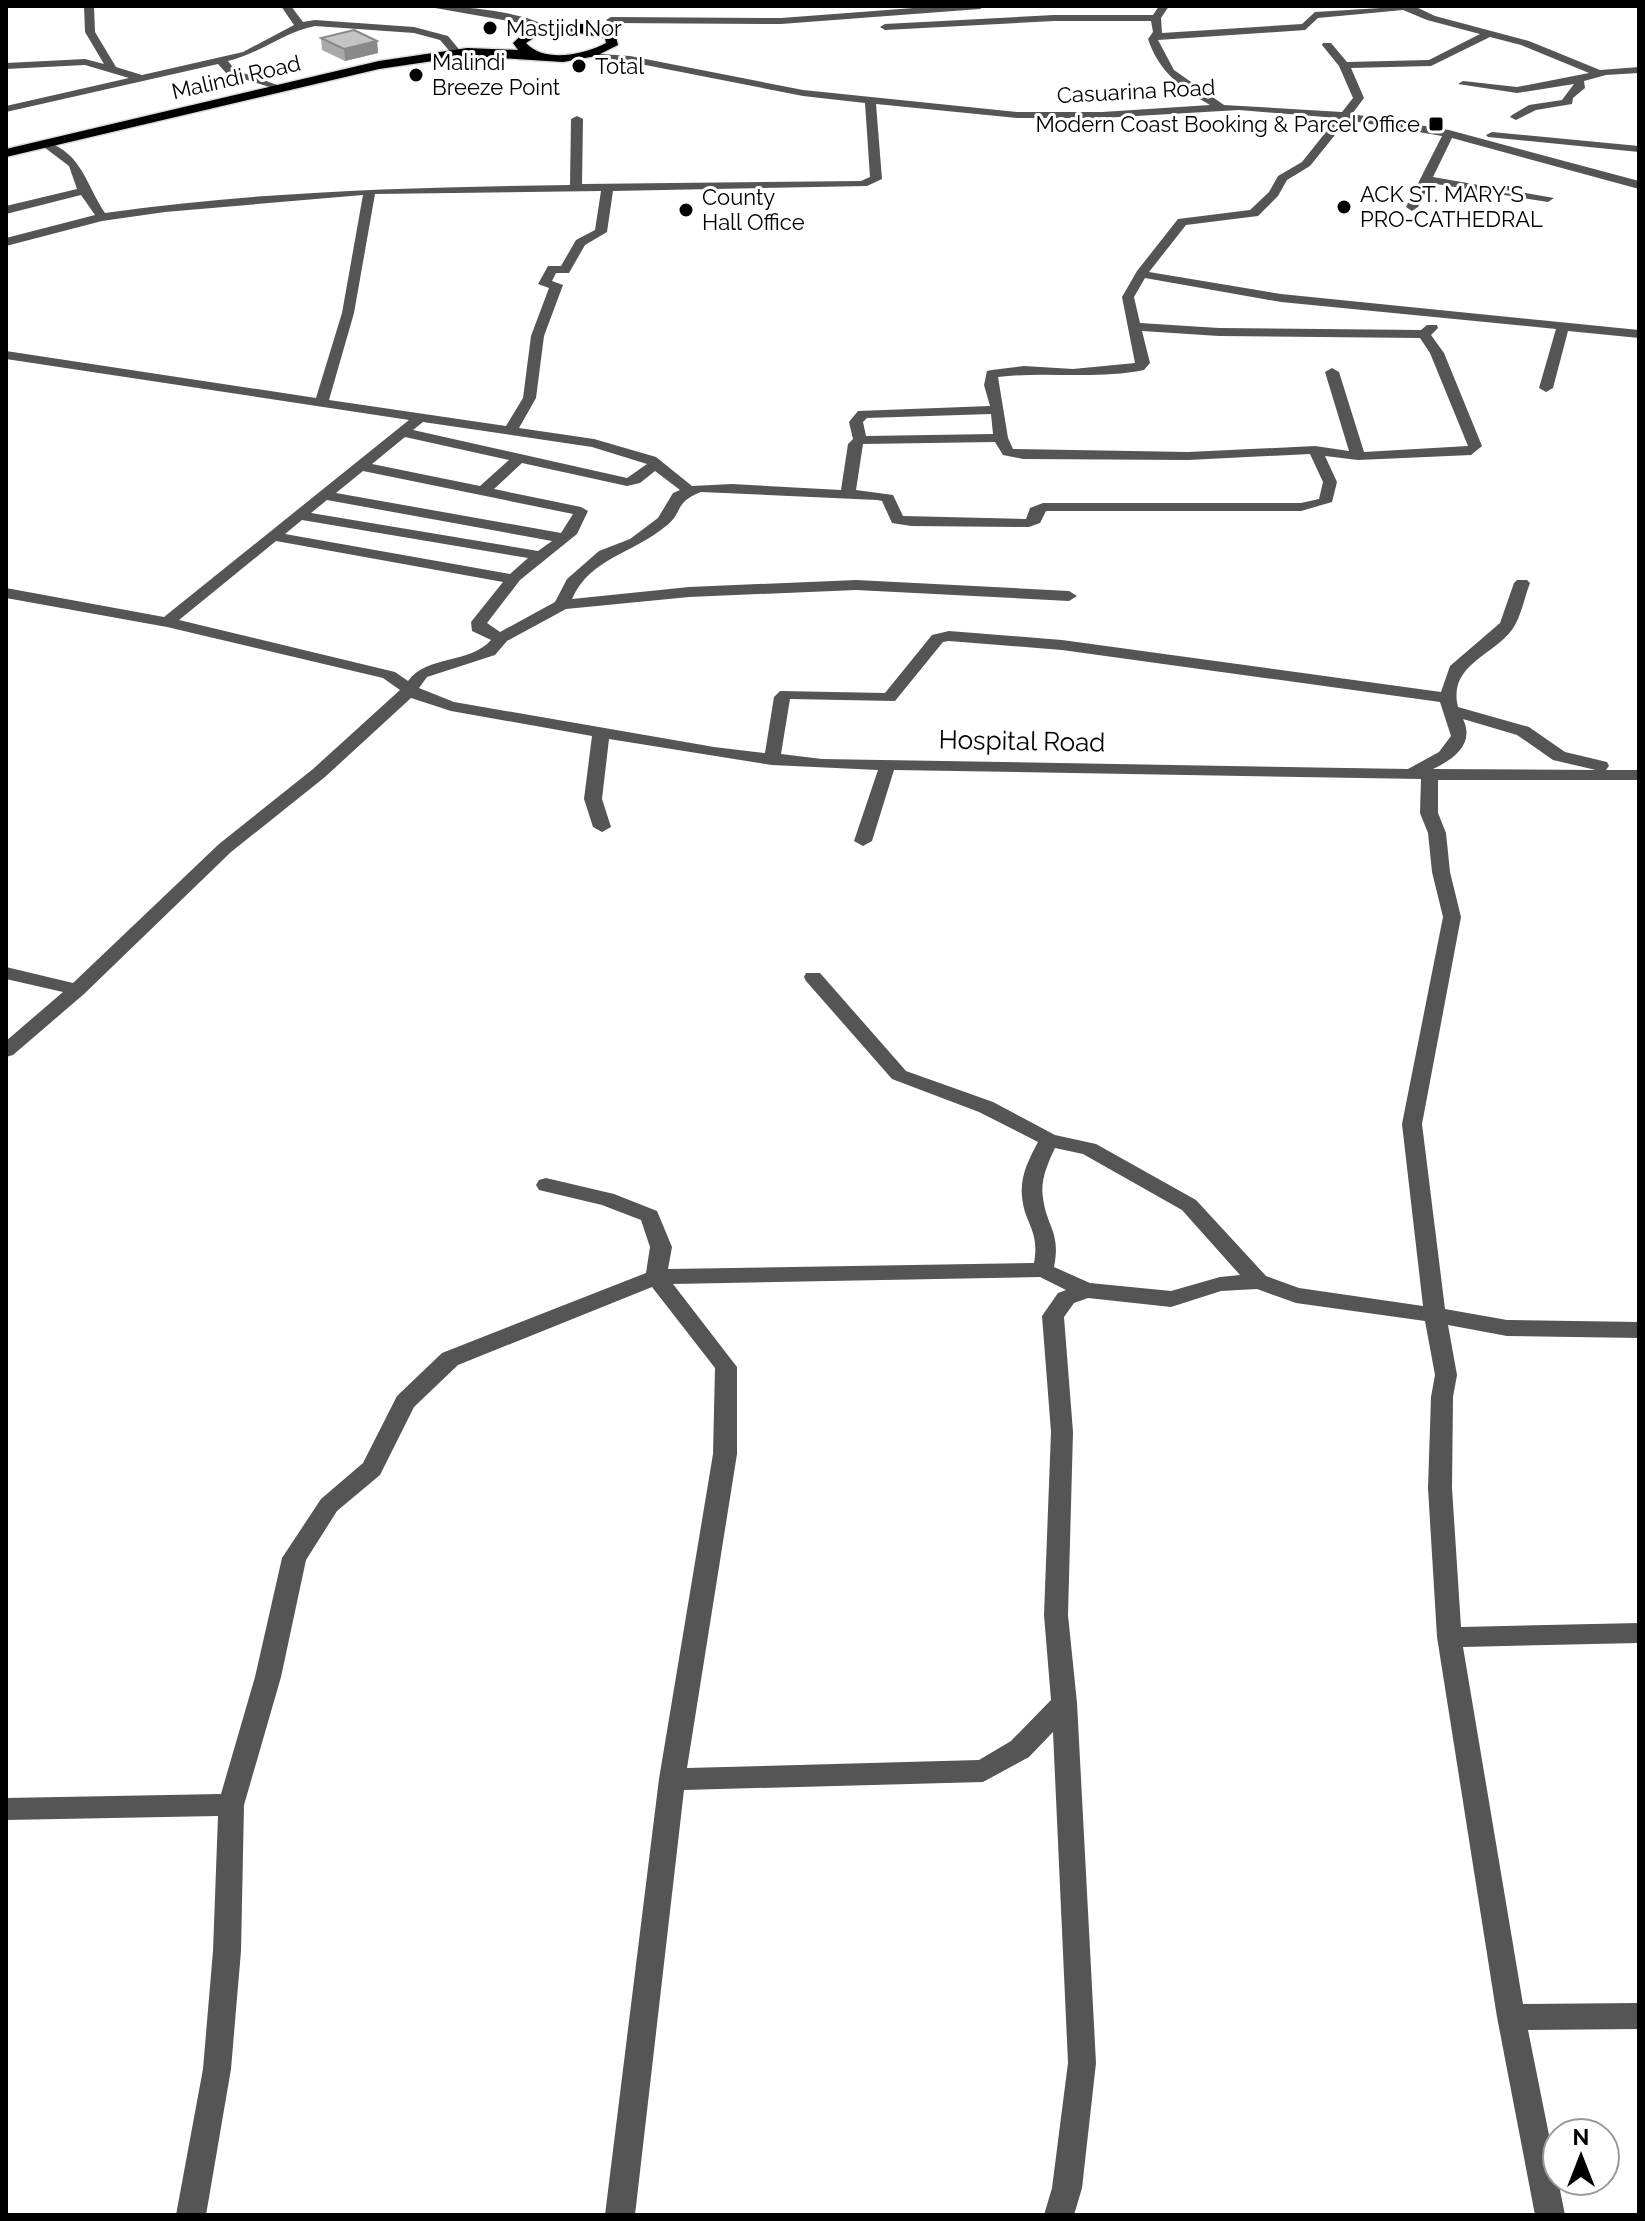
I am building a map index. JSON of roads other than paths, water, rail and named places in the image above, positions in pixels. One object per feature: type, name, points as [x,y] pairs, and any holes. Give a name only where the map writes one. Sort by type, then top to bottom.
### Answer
[{"type":"highway","points":[[551,28],[608,26],[612,45],[587,56]]},
{"type":"highway","name":"Malindi Road","points":[[478,52],[519,43],[523,37],[551,28]]},
{"type":"highway","points":[[519,43],[532,54]]},
{"type":"highway","name":"Malindi Road","points":[[6,153],[276,88],[457,53],[532,54],[558,58],[587,56]]},
{"type":"street","points":[[89,6],[90,32],[111,67]]},
{"type":"street","points":[[286,6],[300,26]]},
{"type":"street","points":[[429,6],[531,21],[551,28]]},
{"type":"street","points":[[608,26],[770,22],[980,6]]},
{"type":"street","points":[[1164,6],[1156,18],[1158,28],[1153,37],[1160,62],[1170,75],[1207,101]]},
{"type":"street","points":[[1153,37],[1305,27],[1315,15],[1406,6],[1525,43],[1597,73]]},
{"type":"street","points":[[608,26],[643,7]]},
{"type":"street","points":[[414,30],[453,8]]},
{"type":"street","points":[[855,27],[1012,21],[1047,16],[1156,18]]},
{"type":"street","points":[[6,109],[221,60],[264,47],[300,26],[323,23],[414,30],[444,38],[457,53]]},
{"type":"street","points":[[1344,65],[1431,63],[1490,33]]},
{"type":"street","points":[[612,45],[630,59]]},
{"type":"street","points":[[1327,45],[1344,65],[1359,98],[1306,164],[1282,178],[1274,194],[1254,213],[1187,219],[1165,240],[1129,293],[1143,363],[1139,367],[1073,373],[1024,370],[992,374],[990,396],[998,410],[999,438],[1008,452],[1023,455],[1188,456],[1315,450],[1358,456],[1475,449],[1442,365],[1424,334]]},
{"type":"street","name":"Casuarina Road","points":[[587,56],[630,59],[778,90],[1017,115],[1089,116],[1176,110],[1207,101],[1239,107],[1345,115],[1449,133],[1639,185]]},
{"type":"street","points":[[221,60],[231,72],[276,88]]},
{"type":"street","points":[[6,66],[75,61],[111,67],[142,78]]},
{"type":"street","points":[[1463,84],[1517,90],[1597,73],[1639,70]]},
{"type":"street","points":[[1516,117],[1533,107],[1568,102],[1567,97],[1580,88],[1578,79]]},
{"type":"street","points":[[6,242],[102,217],[222,202],[370,191],[854,185],[876,179],[870,101]]},
{"type":"street","points":[[576,187],[577,119]]},
{"type":"street","points":[[1412,207],[1449,133]]},
{"type":"street","points":[[1465,137],[1544,138],[1639,149]]},
{"type":"street","points":[[46,144],[74,164],[84,191],[102,217]]},
{"type":"street","points":[[1426,179],[1548,198]]},
{"type":"street","points":[[509,431],[522,417],[533,394],[535,346],[557,285],[544,284],[552,269],[565,270],[580,243],[601,232],[608,187]]},
{"type":"street","points":[[6,210],[84,191]]},
{"type":"street","points":[[321,402],[348,313],[370,191]]},
{"type":"street","points":[[1141,274],[1288,316],[1424,334]]},
{"type":"street","points":[[1134,327],[1288,316],[1436,314],[1639,334]]},
{"type":"street","points":[[1424,334],[1439,320],[1436,314]]},
{"type":"street","points":[[1546,388],[1563,326]]},
{"type":"street","points":[[6,355],[594,443],[656,463],[688,490]]},
{"type":"street","points":[[1332,372],[1358,456]]},
{"type":"street","points":[[860,440],[856,422],[863,414],[998,410]]},
{"type":"street","points":[[167,622],[421,417]]},
{"type":"street","points":[[403,432],[627,482],[635,480],[656,463]]},
{"type":"street","points":[[848,494],[855,444],[860,440],[999,438]]},
{"type":"street","points":[[562,605],[572,582],[604,554],[635,542],[664,521],[671,503],[688,490],[732,488],[888,498],[897,520],[911,522],[1029,523],[1035,520],[1035,511],[1043,507],[1301,507],[1325,502],[1330,482],[1315,450]]},
{"type":"street","points":[[484,490],[520,457]]},
{"type":"street","points":[[362,466],[581,511],[570,535],[562,538],[513,579],[497,605],[477,625],[501,638]]},
{"type":"street","points":[[323,495],[562,538]]},
{"type":"street","points":[[299,515],[540,556]]},
{"type":"street","points":[[272,536],[513,579]]},
{"type":"street","points":[[1405,774],[1433,764],[1448,754],[1458,740],[1459,729],[1448,704],[1456,669],[1507,625],[1522,583]]},
{"type":"street","points":[[6,1051],[77,990],[225,848],[319,773],[412,690],[421,674],[451,662],[480,656],[501,638],[562,605],[689,592],[856,585],[1069,596]]},
{"type":"street","name":"Hospital Road","points":[[6,593],[167,622],[389,675],[429,700],[451,706],[772,760],[1430,775],[1637,775]]},
{"type":"street","points":[[772,760],[782,697],[786,694],[889,698],[938,638],[949,636],[1062,645],[1448,704],[1523,731],[1559,756],[1637,775]]},
{"type":"street","points":[[601,733],[593,799],[602,827]]},
{"type":"street","points":[[863,841],[888,764]]},
{"type":"street","points":[[1430,775],[1429,813],[1437,833],[1441,872],[1452,917],[1412,1124],[1435,1315],[1446,1375],[1442,1397],[1440,1488],[1449,1637],[1511,2017],[1550,2215]]},
{"type":"street","points":[[6,973],[77,990]]},
{"type":"street","points":[[813,977],[899,1075],[986,1107],[1049,1140],[1089,1149],[1189,1205],[1258,1281]]},
{"type":"street","points":[[1043,1270],[1048,1244],[1032,1197],[1035,1168],[1049,1140]]},
{"type":"street","points":[[546,1185],[607,1199],[650,1216],[661,1247],[656,1277],[726,1367],[725,1454],[672,1779],[620,2215]]},
{"type":"street","points":[[191,2215],[206,2148],[217,2069],[227,1951],[231,1805],[268,1677],[294,1558],[329,1505],[372,1469],[405,1402],[450,1359],[656,1277],[1043,1270],[1086,1290],[1171,1299],[1220,1284],[1258,1281],[1296,1295],[1507,1328],[1639,1330]]},
{"type":"street","points":[[1059,2215],[1067,2188],[1082,2063],[1056,1577],[1062,1432],[1053,1316],[1066,1298],[1086,1290]]},
{"type":"street","points":[[1449,1637],[1639,1633]]},
{"type":"street","points":[[672,1779],[983,1771],[1020,1749],[1064,1703]]},
{"type":"street","points":[[6,1809],[231,1805]]},
{"type":"street","points":[[1511,2017],[1639,2016]]},
{"type":"place","name":"Mastjid Nor","points":[[490,28]]},
{"type":"place","name":"Total","points":[[579,66]]},
{"type":"place","name":"Malindi Breeze Point","points":[[416,75]]},
{"type":"place","name":"Modern Coast Booking & Parcel Office","points":[[1436,124]]},
{"type":"place","name":"ACK ST. MARY'S PRO-CATHEDRAL","points":[[1344,207]]},
{"type":"place","name":"County Hall Office","points":[[686,210]]}]
